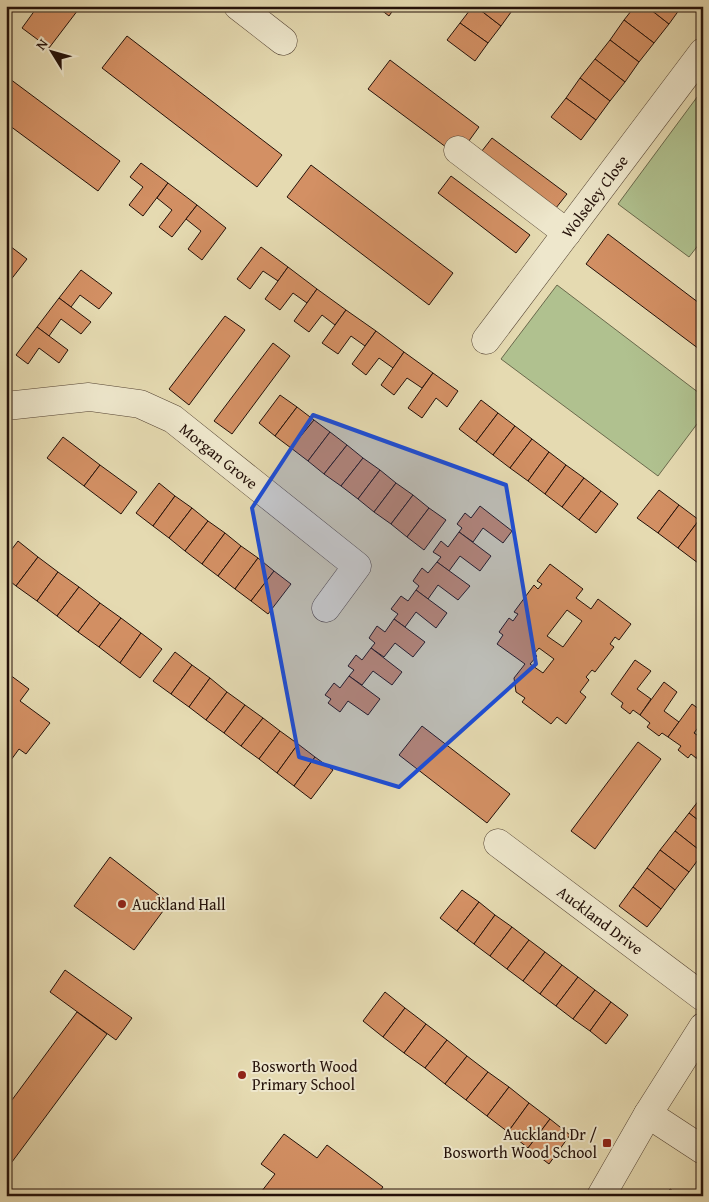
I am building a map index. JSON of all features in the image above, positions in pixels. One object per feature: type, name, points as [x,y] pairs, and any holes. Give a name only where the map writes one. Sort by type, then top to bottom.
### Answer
[{"type":"street","points":[[238,6],[283,41]]},
{"type":"street","name":"Wolseley Close","points":[[486,340],[703,52]]},
{"type":"street","points":[[458,150],[566,233]]},
{"type":"street","name":"Morgan Grove","points":[[6,406],[89,398],[140,404],[173,419],[357,566],[326,608]]},
{"type":"street","name":"Auckland Drive","points":[[498,843],[703,997]]},
{"type":"street","points":[[601,1196],[648,1114],[703,1027]]},
{"type":"street","points":[[648,1114],[703,1150]]},
{"type":"highlighted area","points":[[313,415],[506,485],[536,664],[399,787],[299,757],[252,508]]},
{"type":"green space","points":[[703,89],[703,239],[689,257],[618,204]]},
{"type":"green space","points":[[557,285],[703,396],[703,416],[658,476],[501,359]]},
{"type":"building","points":[[38,6],[81,6],[49,48],[22,28]]},
{"type":"building","points":[[376,6],[396,6],[389,16]]},
{"type":"building","points":[[473,6],[501,26],[488,43],[460,23]]},
{"type":"building","points":[[475,6],[512,6],[514,8],[501,26]]},
{"type":"building","points":[[635,6],[646,6],[669,24],[654,43],[624,20]]},
{"type":"building","points":[[646,6],[682,6],[669,24]]},
{"type":"building","points":[[624,20],[654,43],[639,62],[610,40]]},
{"type":"building","points":[[460,23],[488,43],[475,61],[447,40]]},
{"type":"building","points":[[127,36],[282,155],[257,187],[102,68]]},
{"type":"building","points":[[610,40],[639,62],[625,82],[595,59]]},
{"type":"building","points":[[595,59],[625,82],[610,101],[580,78]]},
{"type":"building","points":[[390,60],[479,127],[458,156],[368,89]]},
{"type":"building","points":[[6,76],[120,161],[98,191],[6,123]]},
{"type":"building","points":[[580,78],[610,101],[596,120],[566,98]]},
{"type":"building","points":[[566,98],[596,120],[581,140],[551,117]]},
{"type":"building","points":[[492,138],[567,194],[552,213],[478,156]]},
{"type":"building","points":[[141,163],[168,183],[143,216],[129,205],[143,187],[130,177]]},
{"type":"building","points":[[311,165],[453,273],[429,305],[287,197]]},
{"type":"building","points":[[451,176],[530,235],[516,253],[438,193]]},
{"type":"building","points":[[168,183],[197,205],[172,237],[159,227],[172,210],[157,198]]},
{"type":"building","points":[[197,205],[226,228],[202,260],[188,249],[201,231],[186,219]]},
{"type":"building","points":[[608,234],[703,306],[703,352],[586,264]]},
{"type":"building","points":[[6,243],[27,259],[6,286]]},
{"type":"building","points":[[261,247],[288,267],[278,281],[263,271],[250,289],[237,279]]},
{"type":"building","points":[[288,267],[317,289],[307,303],[293,293],[280,310],[265,299]]},
{"type":"building","points":[[81,270],[112,293],[99,309],[80,295],[71,307],[59,298]]},
{"type":"building","points":[[317,289],[346,310],[335,325],[322,315],[309,332],[294,321]]},
{"type":"building","points":[[59,298],[91,322],[81,334],[61,319],[49,336],[37,327]]},
{"type":"building","points":[[346,310],[376,331],[365,346],[351,336],[338,354],[322,343]]},
{"type":"building","points":[[225,316],[245,330],[189,405],[169,389]]},
{"type":"building","points":[[37,327],[68,350],[59,363],[39,348],[28,364],[16,355]]},
{"type":"building","points":[[376,331],[404,352],[393,368],[379,358],[366,375],[352,364]]},
{"type":"building","points":[[273,343],[290,356],[232,434],[214,421]]},
{"type":"building","points":[[404,352],[433,373],[422,388],[407,378],[394,395],[381,385]]},
{"type":"building","points":[[433,373],[458,391],[447,407],[436,398],[422,418],[408,408]]},
{"type":"building","points":[[280,395],[297,407],[275,436],[259,423]]},
{"type":"building","points":[[481,400],[498,413],[476,442],[459,429]]},
{"type":"building","points":[[297,407],[314,420],[291,448],[275,436]]},
{"type":"building","points":[[498,413],[515,426],[493,455],[476,442]]},
{"type":"building","points":[[314,420],[330,432],[308,461],[291,448]]},
{"type":"building","points":[[515,426],[532,439],[510,468],[493,455]]},
{"type":"building","points":[[330,432],[347,445],[324,474],[308,461]]},
{"type":"building","points":[[63,437],[100,465],[84,486],[47,458]]},
{"type":"building","points":[[532,439],[549,452],[528,481],[510,468]]},
{"type":"building","points":[[347,445],[363,458],[341,486],[324,474]]},
{"type":"building","points":[[549,452],[566,465],[545,494],[528,481]]},
{"type":"building","points":[[363,458],[380,470],[358,499],[341,486]]},
{"type":"building","points":[[100,465],[137,492],[121,514],[84,486]]},
{"type":"building","points":[[566,465],[584,478],[562,507],[545,494]]},
{"type":"building","points":[[380,470],[396,483],[374,512],[358,499]]},
{"type":"building","points":[[584,478],[601,491],[579,520],[562,507]]},
{"type":"building","points":[[159,483],[175,496],[153,526],[136,513]]},
{"type":"building","points":[[396,483],[413,495],[391,524],[374,512]]},
{"type":"building","points":[[659,490],[679,505],[658,533],[637,518]]},
{"type":"building","points":[[601,491],[618,504],[596,533],[579,520]]},
{"type":"building","points":[[413,495],[429,508],[407,537],[391,524]]},
{"type":"building","points":[[175,496],[192,508],[169,538],[153,526]]},
{"type":"building","points":[[679,505],[699,520],[678,548],[658,533]]},
{"type":"building","points":[[480,506],[512,531],[503,543],[483,528],[473,542],[459,532],[462,528],[457,524],[465,513],[471,518]]},
{"type":"building","points":[[192,508],[208,521],[185,551],[169,538]]},
{"type":"building","points":[[429,508],[446,520],[424,550],[407,537]]},
{"type":"building","points":[[699,520],[703,523],[703,556],[698,563],[678,548]]},
{"type":"building","points":[[208,521],[225,533],[202,564],[185,551]]},
{"type":"building","points":[[459,532],[491,556],[480,571],[460,556],[449,571],[437,562],[441,557],[433,552],[441,541],[448,547]]},
{"type":"building","points":[[225,533],[241,546],[218,576],[202,564]]},
{"type":"building","points":[[18,541],[38,557],[16,586],[6,578],[6,557]]},
{"type":"building","points":[[241,546],[258,558],[235,589],[218,576]]},
{"type":"building","points":[[38,557],[58,572],[37,601],[16,586]]},
{"type":"building","points":[[258,558],[274,571],[251,601],[235,589]]},
{"type":"building","points":[[437,562],[470,586],[458,600],[438,585],[428,599],[416,590],[419,586],[413,581],[422,568],[428,573]]},
{"type":"building","points":[[550,564],[583,589],[576,598],[591,609],[598,599],[631,624],[619,640],[615,637],[610,644],[614,647],[595,672],[592,670],[586,677],[589,680],[580,692],[586,697],[566,724],[557,717],[551,724],[522,702],[525,698],[516,692],[514,678],[525,664],[497,644],[503,635],[499,632],[509,618],[513,621],[518,614],[514,612],[534,585],[538,589],[542,584],[537,581]],"holes":[[[567,610],[582,621],[563,647],[547,636]],[[539,648],[554,659],[543,673],[530,664],[537,656],[534,654]]]},
{"type":"building","points":[[274,571],[291,584],[268,614],[251,601]]},
{"type":"building","points":[[58,572],[79,587],[57,616],[37,601]]},
{"type":"building","points":[[79,587],[100,603],[78,632],[57,616]]},
{"type":"building","points":[[416,590],[447,613],[436,628],[416,612],[405,627],[394,619],[398,614],[391,609],[401,596],[408,601]]},
{"type":"building","points":[[100,603],[121,618],[99,647],[78,632]]},
{"type":"building","points":[[121,618],[141,633],[120,663],[99,647]]},
{"type":"building","points":[[394,619],[425,642],[413,657],[395,643],[384,657],[371,648],[375,643],[369,638],[377,626],[385,632]]},
{"type":"building","points":[[141,633],[162,649],[140,678],[120,663]]},
{"type":"building","points":[[371,648],[402,672],[392,685],[373,671],[362,685],[349,676],[354,670],[348,666],[356,655],[362,660]]},
{"type":"building","points":[[175,652],[192,665],[171,694],[153,681]]},
{"type":"building","points":[[635,660],[651,671],[637,689],[651,699],[640,715],[633,710],[630,714],[621,707],[623,703],[611,694]]},
{"type":"building","points":[[192,665],[210,678],[189,707],[171,694]]},
{"type":"building","points":[[6,672],[29,689],[20,701],[50,723],[26,754],[19,749],[6,767]]},
{"type":"building","points":[[349,676],[380,699],[368,715],[348,701],[340,712],[328,703],[331,699],[325,695],[334,683],[340,688]]},
{"type":"building","points":[[210,678],[227,692],[206,720],[189,707]]},
{"type":"building","points":[[664,682],[677,692],[664,711],[679,722],[668,737],[662,733],[659,736],[647,727],[650,723],[640,715]]},
{"type":"building","points":[[227,692],[245,705],[224,733],[206,720]]},
{"type":"building","points":[[692,704],[703,712],[703,721],[694,733],[703,739],[703,749],[696,758],[691,754],[688,758],[678,750],[681,746],[668,737]]},
{"type":"building","points":[[245,705],[263,718],[241,746],[224,733]]},
{"type":"building","points":[[263,718],[280,731],[259,759],[241,746]]},
{"type":"building","points":[[422,726],[510,794],[487,823],[399,755]]},
{"type":"building","points":[[280,731],[298,744],[277,773],[259,759]]},
{"type":"building","points":[[638,742],[661,759],[595,849],[571,831]]},
{"type":"building","points":[[298,744],[315,757],[294,786],[277,773]]},
{"type":"building","points":[[703,749],[703,763],[696,758]]},
{"type":"building","points":[[315,757],[333,770],[311,799],[294,786]]},
{"type":"building","points":[[703,795],[703,824],[689,813]]},
{"type":"building","points":[[689,813],[703,824],[703,853],[675,831]]},
{"type":"building","points":[[675,831],[703,853],[689,872],[660,850]]},
{"type":"building","points":[[660,850],[689,872],[675,890],[647,868]]},
{"type":"building","name":"Auckland Hall","points":[[110,857],[169,903],[134,950],[74,906]]},
{"type":"building","points":[[647,868],[675,890],[661,909],[633,887]]},
{"type":"building","points":[[633,887],[661,909],[647,927],[619,906]]},
{"type":"building","points":[[462,890],[479,902],[457,931],[440,918]]},
{"type":"building","points":[[479,902],[495,915],[474,944],[457,931]]},
{"type":"building","points":[[495,915],[512,927],[490,956],[474,944]]},
{"type":"building","points":[[512,927],[529,940],[507,969],[490,956]]},
{"type":"building","points":[[529,940],[545,952],[523,981],[507,969]]},
{"type":"building","points":[[545,952],[562,965],[540,994],[523,981]]},
{"type":"building","points":[[562,965],[578,977],[556,1006],[540,994]]},
{"type":"building","points":[[65,970],[132,1018],[116,1040],[50,992]]},
{"type":"building","points":[[578,977],[595,990],[573,1019],[556,1006]]},
{"type":"building","points":[[595,990],[611,1002],[590,1031],[573,1019]]},
{"type":"building","points":[[385,992],[405,1008],[383,1037],[363,1021]]},
{"type":"building","points":[[611,1002],[628,1015],[606,1044],[590,1031]]},
{"type":"building","points":[[405,1008],[426,1024],[404,1053],[383,1037]]},
{"type":"building","points":[[77,1012],[107,1034],[6,1170],[6,1108]]},
{"type":"building","points":[[426,1024],[447,1040],[425,1068],[404,1053]]},
{"type":"building","points":[[447,1040],[467,1056],[445,1084],[425,1068]]},
{"type":"building","points":[[467,1056],[488,1072],[466,1100],[445,1084]]},
{"type":"building","points":[[488,1072],[509,1087],[487,1116],[466,1100]]},
{"type":"building","points":[[509,1087],[529,1103],[508,1132],[487,1116]]},
{"type":"building","points":[[529,1103],[550,1119],[528,1148],[508,1132]]},
{"type":"building","points":[[550,1119],[570,1135],[549,1164],[528,1148]]},
{"type":"building","points":[[284,1134],[317,1158],[327,1145],[383,1187],[376,1196],[258,1196],[275,1174],[261,1164]]},
{"type":"building","points":[[670,1189],[681,1196],[665,1196]]},
{"type":"place","name":"Auckland Hall","points":[[122,904]]},
{"type":"place","name":"Bosworth Wood Primary School","points":[[242,1075]]},
{"type":"place","name":"Auckland Dr / Bosworth Wood School","points":[[607,1143]]}]
